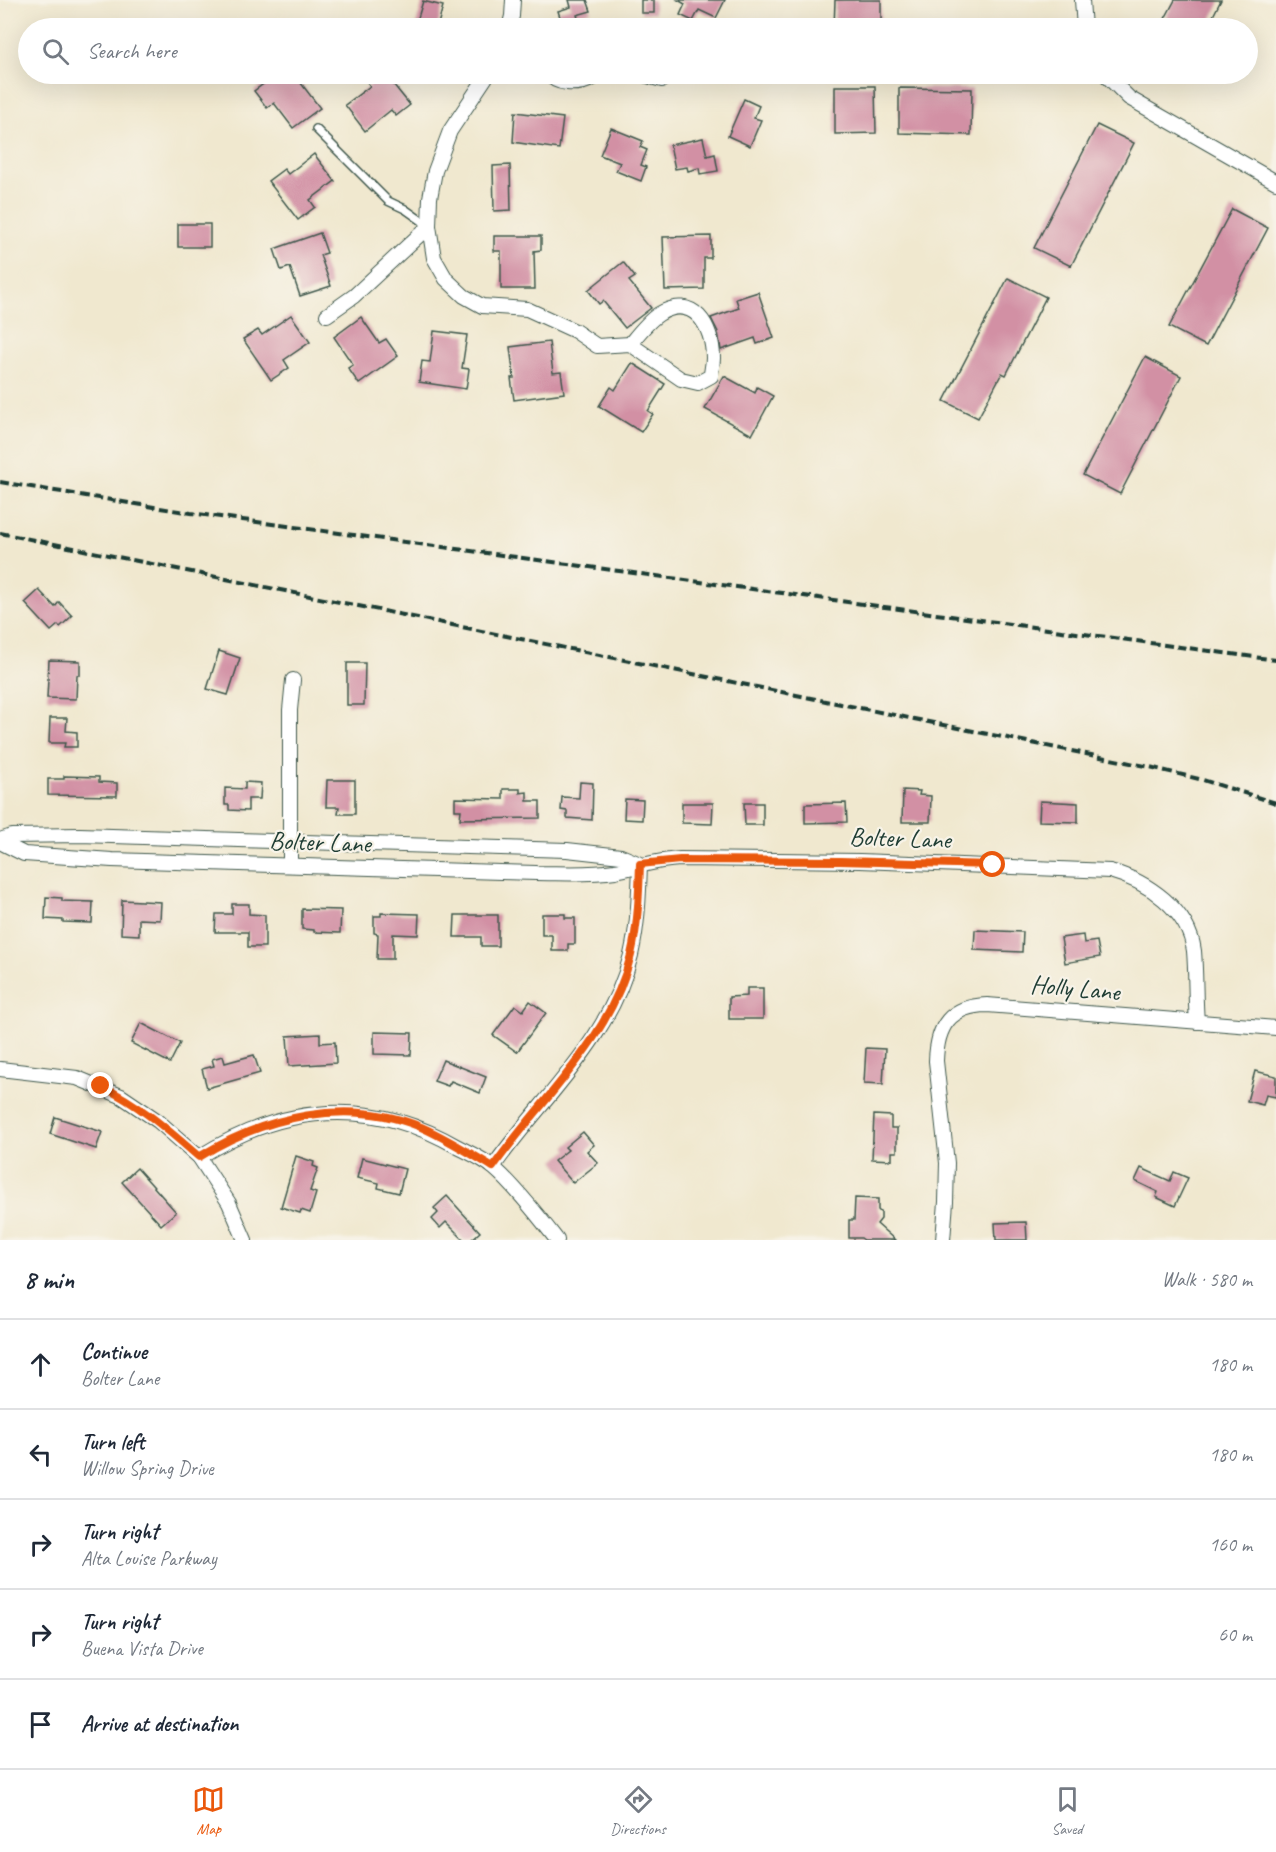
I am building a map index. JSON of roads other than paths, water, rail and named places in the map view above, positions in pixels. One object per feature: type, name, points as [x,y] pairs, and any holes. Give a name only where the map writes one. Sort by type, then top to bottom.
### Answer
[{"type":"street","points":[[512,18],[513,0]]},
{"type":"street","points":[[1082,0],[1083,18]]},
{"type":"street","points":[[481,84],[450,131],[441,152],[430,198],[429,226],[434,258],[446,279],[464,296],[482,306],[527,309],[575,332],[597,346],[630,344],[681,379],[698,383],[711,376],[713,357],[710,337],[700,317],[687,307],[674,307],[657,315],[630,344]]},
{"type":"street","points":[[1114,84],[1129,98],[1276,182]]},
{"type":"street","points":[[327,315],[354,296],[429,226]]},
{"type":"street","points":[[290,865],[290,710],[293,680]]},
{"type":"street","name":"Bolter Lane","points":[[0,841],[12,836],[38,834],[567,850],[621,856],[640,864]]},
{"type":"street","name":"Bolter Lane","points":[[0,841],[24,854],[112,860],[536,873],[594,873],[640,864],[680,860],[850,861],[1083,869],[1124,875],[1144,884],[1159,896],[1177,913],[1188,930],[1194,950],[1197,1022]]},
{"type":"street","points":[[493,1167],[575,1066],[607,1017],[620,990],[631,955],[638,917],[640,864]]},
{"type":"street","name":"Holly Lane","points":[[943,1240],[947,1163],[936,1061],[944,1024],[954,1014],[974,1005],[1276,1028]]},
{"type":"street","points":[[0,1069],[77,1078],[122,1096],[158,1121],[199,1157],[229,1203],[245,1240]]},
{"type":"street","points":[[199,1157],[249,1131],[286,1118],[330,1113],[380,1116],[420,1127],[493,1167],[557,1240]]},
{"type":"lane","points":[[316,129],[388,201],[405,209],[429,226]]},
{"type":"railway","points":[[0,482],[191,513],[1276,660]]},
{"type":"railway","points":[[0,533],[1150,767],[1203,780],[1276,803]]}]
